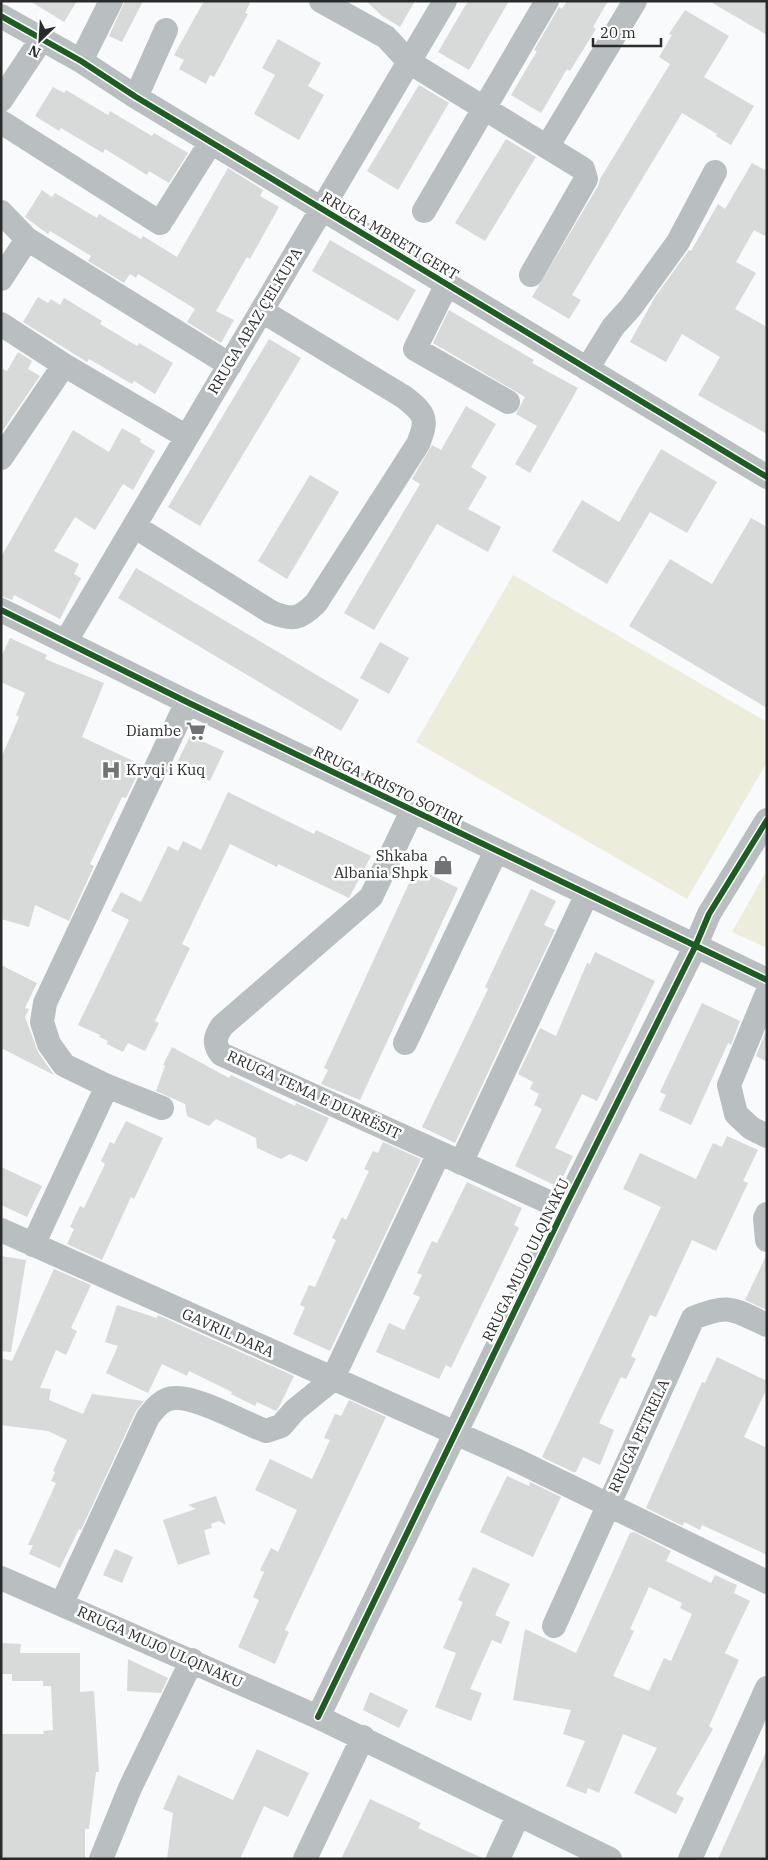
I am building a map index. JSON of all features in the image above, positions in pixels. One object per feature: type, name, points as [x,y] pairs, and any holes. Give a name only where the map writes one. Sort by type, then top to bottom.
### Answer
[{"type":"street","points":[[81,62],[111,1]]},
{"type":"street","points":[[321,1],[386,37],[409,62],[582,169],[586,179],[530,275]]},
{"type":"street","name":"RRUGA ABAZ ÇELKUPA","points":[[66,641],[445,1]]},
{"type":"street","points":[[424,211],[547,1]]},
{"type":"street","points":[[547,147],[635,1]]},
{"type":"street","name":"RRUGA MBRETI GERT","points":[[1,16],[81,62],[767,477]]},
{"type":"street","points":[[136,97],[166,30]]},
{"type":"street","points":[[1,100],[41,40]]},
{"type":"street","points":[[1,122],[160,223],[211,142]]},
{"type":"street","points":[[587,369],[613,327],[678,242],[715,172]]},
{"type":"street","points":[[1,212],[27,239],[230,365]]},
{"type":"street","points":[[1,279],[27,239]]},
{"type":"street","points":[[447,284],[415,349],[508,402]]},
{"type":"street","points":[[134,526],[271,612],[286,618],[303,616],[316,603],[418,444],[425,426],[421,410],[404,397],[262,311]]},
{"type":"street","points":[[1,324],[64,365],[187,437]]},
{"type":"street","points":[[1,458],[64,365]]},
{"type":"street","name":"RRUGA KRISTO SOTIRI","points":[[1,610],[412,811],[767,980]]},
{"type":"street","points":[[162,1108],[107,1086],[64,1065],[49,1044],[42,1022],[45,1002],[187,702]]},
{"type":"street","name":"RRUGA TEMA E DURRËSIT","points":[[412,811],[371,897],[222,1026],[215,1041],[221,1054],[564,1209]]},
{"type":"street","name":"RRUGA MUJO ULQINAKU","points":[[318,1717],[564,1209],[696,947],[709,914],[767,820]]},
{"type":"street","points":[[405,1043],[496,851]]},
{"type":"street","points":[[461,1163],[586,894]]},
{"type":"street","points":[[767,993],[729,1085],[736,1114],[751,1128],[767,1136]]},
{"type":"street","points":[[34,1244],[107,1086]]},
{"type":"street","points":[[62,1603],[148,1417],[158,1404],[175,1398],[192,1400],[266,1431],[281,1426],[295,1410],[332,1380],[439,1153]]},
{"type":"street","points":[[767,1214],[765,1218],[767,1240]]},
{"type":"street","name":"GAVRIL DARA","points":[[1,1230],[456,1434],[767,1582]]},
{"type":"street","name":"RRUGA PETRELA","points":[[554,1626],[693,1318],[713,1310],[731,1308],[767,1325]]},
{"type":"street","name":"RRUGA MUJO ULQINAKU","points":[[1,1578],[192,1660],[318,1717],[518,1816],[610,1859]]},
{"type":"street","points":[[101,1859],[130,1788],[192,1660]]},
{"type":"street","points":[[690,1859],[760,1723],[767,1688]]},
{"type":"street","points":[[305,1859],[363,1738]]},
{"type":"street","points":[[498,1859],[518,1816]]},
{"type":"green space","points":[[513,575],[767,722],[767,762],[687,899],[416,742]]},
{"type":"green space","points":[[767,870],[767,948],[732,932]]},
{"type":"building","points":[[30,1],[77,1],[64,22]]},
{"type":"building","points":[[125,1],[143,1],[122,42],[109,36]]},
{"type":"building","points":[[204,1],[251,1],[245,13],[248,14],[214,77],[210,75],[206,84],[179,69],[184,60],[174,55]]},
{"type":"building","points":[[366,1],[415,1],[400,27],[382,16]]},
{"type":"building","points":[[468,1],[509,1],[469,70],[438,52]]},
{"type":"building","points":[[567,1],[608,1],[593,27],[596,29],[570,71],[567,69],[541,113],[511,95],[537,51],[534,50],[559,7],[562,9]]},
{"type":"building","points":[[709,1],[767,1],[767,35]]},
{"type":"building","points":[[685,10],[729,36],[704,77],[754,106],[731,145],[716,136],[717,134],[682,113],[572,295],[581,300],[569,319],[532,297],[598,186],[600,179],[670,64],[659,57],[672,35],[669,34]]},
{"type":"building","points":[[278,39],[321,63],[308,86],[324,95],[299,140],[254,114],[275,75],[262,68]]},
{"type":"building","points":[[419,85],[449,103],[398,190],[367,171]]},
{"type":"building","points":[[53,87],[64,93],[66,90],[108,115],[110,111],[152,136],[154,133],[188,153],[169,183],[149,171],[147,175],[105,149],[103,153],[61,128],[59,131],[35,116]]},
{"type":"building","points":[[506,139],[536,157],[485,241],[455,223]]},
{"type":"building","points":[[752,163],[767,171],[767,237],[754,230],[736,262],[756,273],[735,309],[767,327],[767,434],[698,395],[720,357],[682,334],[666,362],[630,342],[655,297],[689,250],[691,251],[718,204],[725,209]]},
{"type":"building","points":[[228,168],[263,190],[260,196],[279,207],[250,259],[247,257],[216,311],[234,320],[221,343],[187,322],[195,309],[138,274],[136,278],[130,274],[124,283],[88,261],[91,256],[50,231],[48,234],[25,217],[42,190],[52,197],[55,193],[97,218],[99,214],[141,239],[143,236],[177,257]]},
{"type":"building","points":[[330,240],[416,290],[398,321],[312,271]]},
{"type":"building","points":[[38,297],[48,303],[51,299],[60,305],[64,298],[102,321],[100,324],[137,346],[139,343],[173,363],[155,394],[134,381],[132,384],[89,359],[87,362],[23,322]]},
{"type":"building","points":[[449,310],[534,360],[532,363],[578,388],[530,473],[515,464],[537,426],[516,414],[525,397],[433,343]]},
{"type":"building","points":[[269,339],[301,358],[200,526],[168,507]]},
{"type":"building","points":[[18,352],[32,361],[28,369],[40,376],[1,433],[1,368],[7,371]]},
{"type":"building","points":[[466,406],[496,424],[471,467],[487,477],[468,509],[501,527],[488,552],[437,524],[374,630],[344,613],[420,484],[412,479],[432,445],[441,450]]},
{"type":"building","points":[[122,428],[141,439],[140,442],[155,451],[133,490],[123,484],[95,530],[75,517],[54,551],[79,564],[74,574],[81,578],[60,619],[14,595],[12,600],[1,596],[1,557],[73,430],[109,452]]},
{"type":"building","points":[[661,449],[717,482],[687,533],[650,512],[607,584],[552,551],[582,500],[619,522]]},
{"type":"building","points":[[310,475],[339,492],[287,579],[258,561]]},
{"type":"building","points":[[751,518],[767,527],[767,708],[629,626],[670,559],[712,584]]},
{"type":"building","points":[[136,568],[359,700],[341,731],[118,598]]},
{"type":"building","points":[[10,638],[47,655],[45,659],[104,683],[82,737],[142,765],[126,798],[122,797],[90,864],[94,866],[69,921],[35,905],[29,927],[1,919],[1,758],[19,717],[16,715],[25,693],[1,682],[1,657]]},
{"type":"building","points":[[380,642],[409,658],[389,694],[360,678]]},
{"type":"building","points":[[190,736],[224,751],[210,781],[176,765]]},
{"type":"building","points":[[228,792],[314,834],[316,830],[371,856],[349,898],[278,864],[277,867],[230,844],[182,944],[190,948],[155,1021],[159,1023],[145,1051],[128,1043],[123,1052],[107,1044],[108,1041],[99,1037],[100,1035],[78,1025],[129,920],[111,911],[121,892],[141,902],[168,846],[178,851],[183,841],[201,850]]},
{"type":"building","points":[[416,868],[458,888],[360,1100],[321,1084],[328,1070],[324,1068]]},
{"type":"building","points":[[531,889],[556,901],[544,925],[555,930],[455,1143],[422,1127],[488,989],[485,987]]},
{"type":"building","points":[[595,952],[655,981],[597,1101],[582,1094],[555,1148],[573,1156],[558,1187],[515,1166],[542,1109],[534,1105],[539,1094],[530,1089],[533,1082],[518,1074],[540,1028],[556,1036],[587,963],[590,964]]},
{"type":"building","points":[[1,965],[37,983],[25,1008],[29,1009],[25,1017],[38,1052],[54,1075],[1,1048]]},
{"type":"building","points":[[702,1003],[740,1021],[731,1045],[728,1043],[691,1125],[659,1110],[666,1095],[660,1092]]},
{"type":"building","points":[[765,1033],[767,1034],[767,1062],[756,1056]]},
{"type":"building","points":[[172,1047],[229,1078],[231,1075],[295,1106],[296,1103],[329,1118],[307,1162],[290,1154],[281,1159],[257,1148],[256,1138],[216,1119],[209,1126],[187,1116],[185,1104],[156,1091],[165,1066],[163,1065]]},
{"type":"building","points":[[126,1121],[163,1138],[134,1199],[131,1197],[102,1260],[67,1244],[74,1229],[70,1227],[80,1206],[84,1208],[105,1164],[101,1161],[110,1142],[114,1144]]},
{"type":"building","points":[[727,1136],[758,1150],[743,1181],[748,1183],[716,1251],[692,1240],[656,1317],[650,1315],[631,1356],[636,1359],[626,1379],[621,1377],[599,1423],[614,1430],[600,1465],[583,1457],[576,1472],[573,1472],[542,1457],[661,1207],[623,1189],[640,1153],[696,1179],[713,1143],[722,1147]]},
{"type":"building","points":[[383,1142],[421,1159],[330,1351],[293,1334],[305,1307],[300,1305],[309,1285],[315,1287],[336,1240],[332,1238],[342,1217],[346,1220],[369,1171],[364,1169],[373,1151],[378,1153]]},
{"type":"building","points":[[1,1167],[42,1186],[27,1217],[1,1205]]},
{"type":"building","points":[[467,1182],[522,1208],[514,1225],[519,1228],[451,1368],[446,1365],[439,1379],[376,1352],[389,1323],[404,1330],[420,1297],[413,1294],[422,1275],[417,1273],[432,1241],[437,1243]]},
{"type":"building","points":[[767,1254],[767,1310],[745,1300]]},
{"type":"building","points":[[1,1256],[26,1260],[11,1352],[1,1351]]},
{"type":"building","points":[[54,1269],[91,1285],[71,1328],[77,1331],[66,1355],[56,1350],[40,1388],[51,1389],[49,1400],[83,1414],[92,1394],[144,1401],[136,1411],[81,1530],[79,1529],[60,1568],[29,1554],[33,1545],[28,1545],[56,1483],[51,1481],[55,1472],[53,1471],[67,1440],[48,1431],[1,1425],[1,1358],[12,1361]]},
{"type":"building","points":[[117,1305],[157,1318],[158,1315],[294,1376],[279,1407],[276,1411],[257,1402],[255,1406],[231,1394],[232,1392],[189,1371],[187,1376],[162,1364],[148,1393],[106,1373],[118,1346],[105,1342]]},
{"type":"building","points":[[717,1357],[767,1381],[767,1388],[744,1437],[767,1448],[767,1555],[702,1525],[700,1530],[684,1522],[683,1526],[646,1508],[702,1382],[705,1383]]},
{"type":"building","points":[[349,1400],[386,1417],[285,1630],[289,1632],[275,1664],[238,1647],[259,1600],[253,1597],[264,1572],[260,1570],[271,1548],[278,1552],[297,1510],[255,1490],[270,1459],[312,1479],[330,1440],[324,1438],[335,1414],[341,1416]]},
{"type":"building","points":[[507,1476],[529,1486],[530,1482],[561,1497],[533,1557],[480,1532]]},
{"type":"building","points":[[216,1496],[226,1525],[219,1521],[211,1524],[212,1528],[204,1530],[210,1554],[178,1565],[163,1520],[196,1509],[188,1505]]},
{"type":"building","points":[[634,1532],[671,1551],[666,1561],[711,1583],[715,1575],[737,1585],[734,1593],[750,1601],[725,1653],[739,1660],[709,1726],[713,1729],[676,1794],[684,1798],[676,1814],[634,1793],[657,1748],[623,1734],[599,1793],[588,1788],[586,1794],[566,1786],[585,1741],[563,1734],[571,1710],[513,1700],[525,1629],[576,1653],[630,1533]],"holes":[[[649,1587],[682,1603],[680,1608],[692,1614],[671,1661],[664,1658],[649,1691],[613,1676],[634,1631],[630,1629]]]},
{"type":"building","points":[[115,1549],[133,1557],[122,1583],[103,1575]]},
{"type":"building","points":[[473,1567],[510,1584],[495,1615],[510,1622],[501,1644],[492,1640],[470,1689],[482,1693],[471,1721],[435,1707],[456,1653],[443,1648],[463,1602],[458,1600]]},
{"type":"building","points":[[1,1643],[21,1644],[20,1653],[80,1653],[80,1692],[94,1691],[99,1772],[96,1772],[89,1829],[85,1829],[85,1859],[1,1859],[1,1734],[44,1734],[43,1731],[53,1730],[51,1686],[43,1686],[43,1681],[12,1681],[12,1674],[1,1674]]},
{"type":"building","points":[[128,1659],[168,1678],[161,1693],[127,1691]]},
{"type":"building","points":[[370,1692],[408,1710],[399,1728],[363,1710]]},
{"type":"building","points":[[257,1749],[309,1773],[288,1817],[264,1806],[240,1859],[167,1859],[173,1813],[163,1809],[178,1775],[233,1800]]},
{"type":"building","points":[[767,1750],[767,1859],[718,1859]]},
{"type":"building","points":[[370,1799],[421,1823],[418,1828],[484,1859],[341,1859]]},
{"type":"cycle path","points":[[1,16],[81,61],[136,97],[767,477]]},
{"type":"cycle path","points":[[1,610],[187,702],[767,980]]},
{"type":"cycle path","points":[[318,1717],[564,1209],[695,947],[709,914],[767,820]]},
{"type":"place","name":"Diambe","points":[[196,731]]},
{"type":"place","name":"Kryqi i Kuq","points":[[111,770]]},
{"type":"place","name":"Shkaba Albania Shpk","points":[[443,865]]}]
